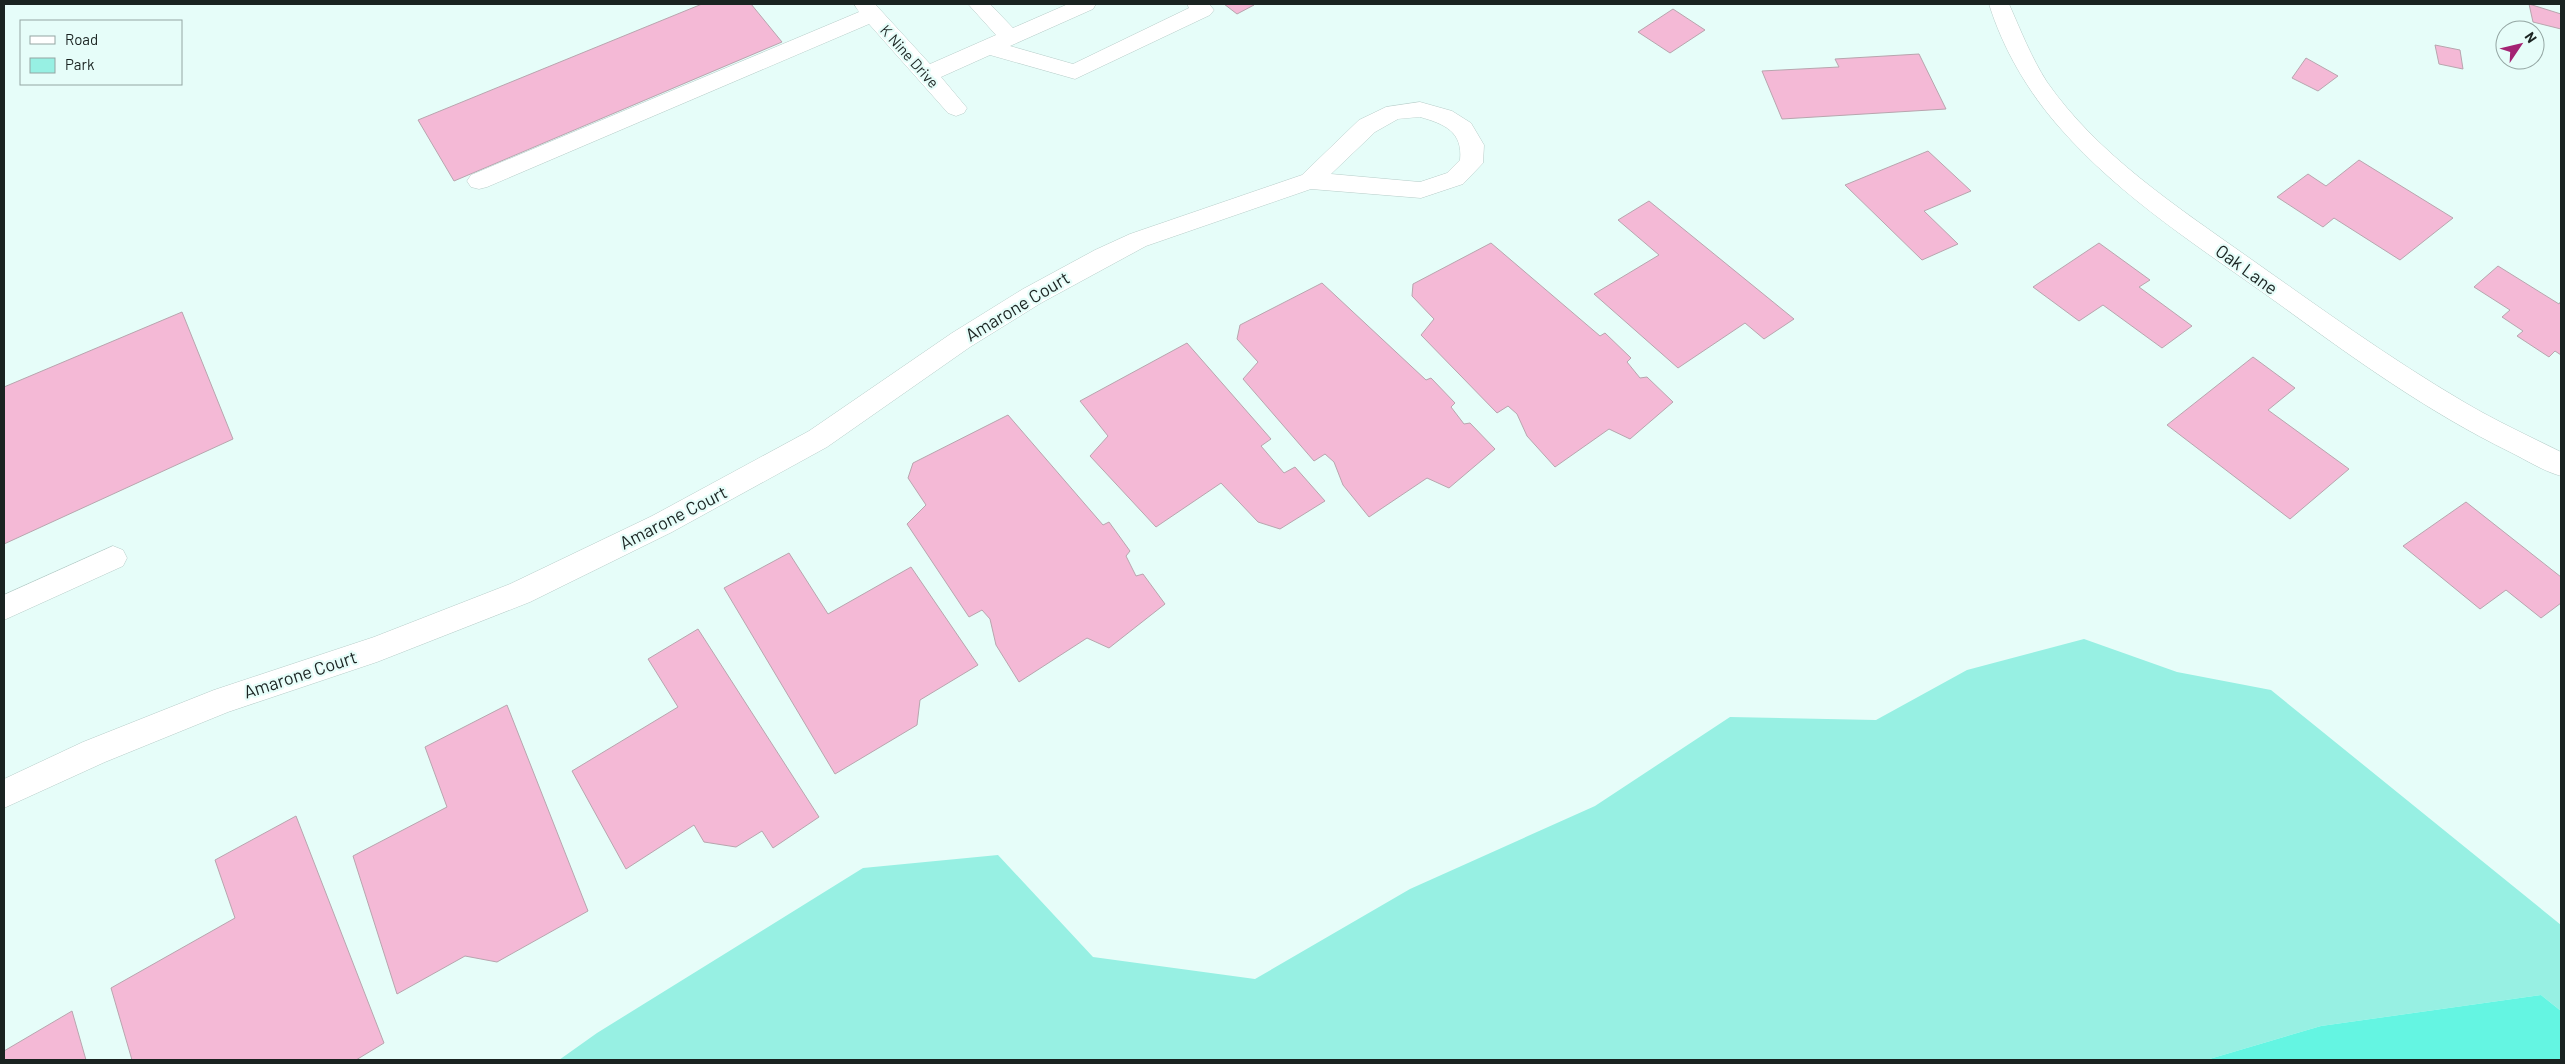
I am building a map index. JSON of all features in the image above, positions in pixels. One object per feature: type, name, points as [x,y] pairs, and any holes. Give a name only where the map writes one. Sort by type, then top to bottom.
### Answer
[{"type":"street","points":[[978,4],[1010,37]]},
{"type":"street","points":[[927,74],[1086,4]]},
{"type":"street","points":[[988,46],[1075,72],[1203,10],[1197,4]]},
{"type":"street","name":"Oak Lane","points":[[1999,4],[2006,27],[2022,60],[2040,89],[2070,125],[2129,180],[2171,214],[2257,276],[2396,372],[2487,428],[2561,465]]},
{"type":"street","points":[[479,180],[868,9]]},
{"type":"street","name":"K Nine Drive","points":[[868,9],[956,108]]},
{"type":"street","name":"Amarone Court","points":[[4,794],[94,752],[216,703],[377,649],[520,593],[662,524],[818,439],[961,340],[1032,296],[1104,256],[1176,226],[1310,181],[1421,190],[1439,187],[1458,178],[1471,166],[1475,154],[1473,141],[1462,127],[1450,117],[1432,111],[1413,109],[1394,111],[1376,119],[1367,126],[1310,181]]},
{"type":"street","points":[[4,608],[113,558]]},
{"type":"green space","points":[[2084,639],[2177,672],[2271,690],[2561,925],[2561,1011],[2541,995],[2321,1026],[2206,1060],[559,1060],[597,1033],[863,868],[998,855],[1093,957],[1255,979],[1410,889],[1595,806],[1730,717],[1876,720],[1967,670]]},
{"type":"shaded area","points":[[2541,995],[2561,1011],[2561,1060],[2206,1060],[2321,1026]]},
{"type":"building","points":[[702,4],[751,4],[782,42],[454,181],[418,120]]},
{"type":"building","points":[[1224,4],[1252,4],[1254,5],[1237,14]]},
{"type":"building","points":[[2529,4],[2561,14],[2561,29],[2545,25],[2545,20],[2533,20]]},
{"type":"building","points":[[1673,9],[1705,30],[1670,53],[1638,32]]},
{"type":"building","points":[[2435,45],[2460,50],[2463,69],[2439,64]]},
{"type":"building","points":[[1919,54],[1946,109],[1782,119],[1762,71],[1839,67],[1835,59]]},
{"type":"building","points":[[2306,58],[2338,76],[2318,91],[2292,78]]},
{"type":"building","points":[[1928,151],[1971,191],[1924,211],[1958,244],[1922,260],[1845,185]]},
{"type":"building","points":[[2359,160],[2453,218],[2400,260],[2334,218],[2323,227],[2277,197],[2308,174],[2326,186]]},
{"type":"building","points":[[1649,201],[1794,319],[1764,339],[1745,323],[1678,368],[1594,294],[1659,255],[1618,220]]},
{"type":"building","points":[[1491,243],[1600,336],[1605,333],[1631,358],[1627,362],[1640,378],[1647,377],[1673,402],[1630,439],[1609,429],[1555,467],[1527,436],[1517,414],[1508,406],[1497,413],[1421,335],[1434,319],[1412,296],[1413,284]]},
{"type":"building","points":[[2099,243],[2150,280],[2139,287],[2192,326],[2162,348],[2103,305],[2079,321],[2033,287]]},
{"type":"building","points":[[2498,266],[2559,304],[2561,301],[2561,355],[2555,351],[2549,357],[2517,336],[2523,331],[2502,317],[2510,310],[2474,287]]},
{"type":"building","points":[[1322,283],[1426,380],[1431,378],[1455,403],[1451,407],[1464,424],[1470,423],[1495,449],[1449,488],[1427,478],[1369,517],[1343,485],[1334,462],[1325,454],[1314,461],[1243,379],[1258,362],[1237,339],[1240,325]]},
{"type":"building","points":[[182,312],[233,439],[4,544],[4,387]]},
{"type":"building","points":[[1187,343],[1271,439],[1261,446],[1284,473],[1295,467],[1325,501],[1280,529],[1258,522],[1221,483],[1156,527],[1090,456],[1108,436],[1080,401]]},
{"type":"building","points":[[2253,357],[2295,388],[2268,410],[2349,469],[2290,519],[2167,425]]},
{"type":"building","points":[[1008,415],[1103,525],[1109,522],[1130,551],[1126,556],[1136,576],[1143,574],[1165,604],[1109,648],[1087,638],[1019,682],[996,645],[990,619],[982,610],[969,617],[907,524],[926,505],[908,478],[913,463]]},
{"type":"building","points":[[2466,502],[2561,577],[2561,603],[2541,618],[2506,590],[2480,609],[2403,546]]},
{"type":"building","points":[[789,553],[828,614],[911,567],[978,665],[920,700],[917,725],[835,774],[724,588]]},
{"type":"building","points":[[698,629],[819,817],[773,848],[762,831],[736,847],[704,842],[694,825],[626,869],[572,771],[678,707],[648,659]]},
{"type":"building","points":[[507,705],[588,911],[497,962],[465,956],[397,994],[353,856],[447,807],[425,747]]},
{"type":"building","points":[[296,816],[384,1043],[356,1060],[132,1060],[111,988],[235,918],[215,860]]},
{"type":"building","points":[[72,1011],[86,1060],[4,1060],[4,1051]]}]
